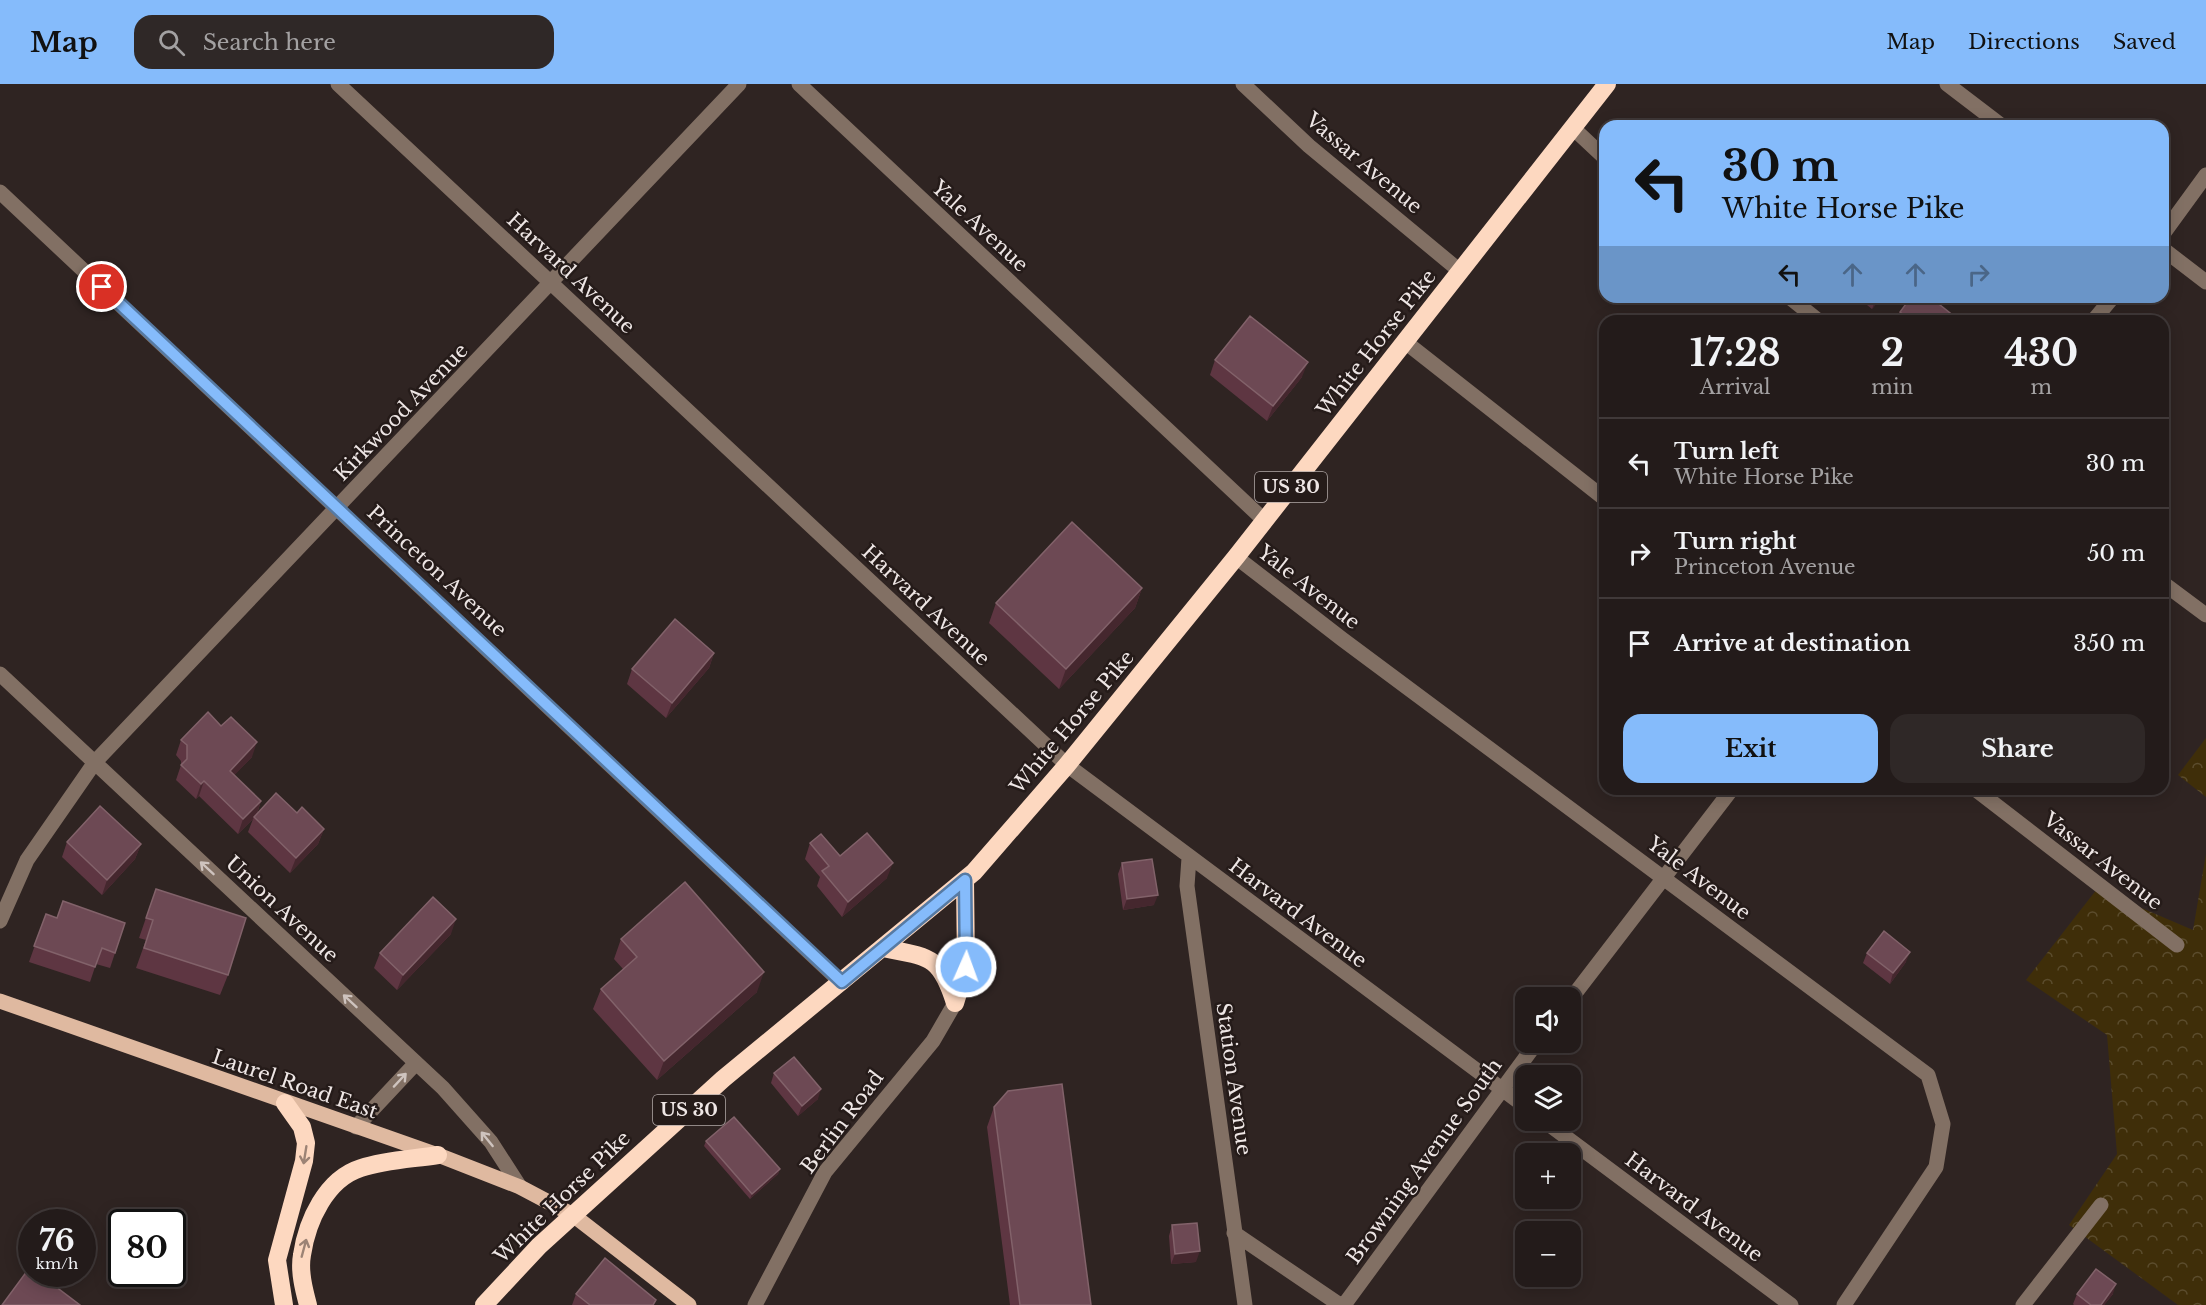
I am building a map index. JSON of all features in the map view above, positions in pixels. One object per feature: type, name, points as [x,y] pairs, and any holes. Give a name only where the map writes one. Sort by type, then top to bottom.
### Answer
[{"type":"highway","name":"White Horse Pike","points":[[484,1305],[539,1246],[723,1079],[965,880],[1067,765],[1236,557],[1404,341],[1574,129],[1607,84]]},
{"type":"highway","points":[[956,1003],[966,967],[965,880]]},
{"type":"highway","points":[[883,948],[931,959],[944,973],[956,1003]]},
{"type":"highway","points":[[284,1305],[277,1260],[304,1161],[306,1143],[302,1127],[285,1103]]},
{"type":"highway","points":[[309,1305],[303,1283],[302,1255],[317,1207],[330,1188],[347,1174],[362,1168],[438,1155]]},
{"type":"main road","name":"Laurel Road East","points":[[0,1001],[438,1155],[520,1187],[573,1215],[689,1305]]},
{"type":"street","name":"Harvard Avenue","points":[[338,84],[1067,765],[1515,1099]]},
{"type":"street","name":"Kirkwood Avenue","points":[[0,921],[27,860],[95,762],[552,284],[739,84]]},
{"type":"street","name":"Yale Avenue","points":[[799,84],[1265,521]]},
{"type":"street","name":"Vassar Avenue","points":[[1243,84],[1309,146],[1461,272]]},
{"type":"street","points":[[1947,84],[1994,120]]},
{"type":"street","points":[[1574,129],[1599,152]]},
{"type":"street","points":[[2169,226],[2206,175]]},
{"type":"street","name":"Princeton Avenue","points":[[0,192],[339,507],[842,982]]},
{"type":"street","points":[[2169,254],[2206,282]]},
{"type":"street","points":[[1797,303],[1812,315]]},
{"type":"street","points":[[2098,315],[2108,303]]},
{"type":"street","points":[[1404,341],[1599,494]]},
{"type":"street","name":"Yale Avenue","points":[[1236,557],[1342,639],[1928,1075],[1943,1124],[1936,1167],[1844,1305]]},
{"type":"street","points":[[2169,587],[2206,615]]},
{"type":"street","name":"Union Avenue","points":[[0,674],[416,1063],[491,1142],[520,1187]]},
{"type":"street","points":[[1580,987],[1728,795]]},
{"type":"street","name":"Vassar Avenue","points":[[1983,795],[2177,945]]},
{"type":"street","name":"Station Avenue","points":[[1189,858],[1187,885],[1245,1305]]},
{"type":"street","name":"Berlin Road","points":[[755,1305],[825,1172],[933,1041],[956,1003]]},
{"type":"street","name":"Browning Avenue South","points":[[1342,1305],[1529,1053]]},
{"type":"street","points":[[356,1127],[416,1063]]},
{"type":"street","name":"Harvard Avenue","points":[[1558,1131],[1791,1305]]},
{"type":"street","points":[[2023,1305],[2101,1205]]},
{"type":"street","points":[[1234,1233],[1342,1305]]},
{"type":"green space","points":[[2206,738],[2206,797],[2178,775]]},
{"type":"green space","points":[[2206,854],[2206,1305],[2178,1305],[2069,1225],[2117,1154],[2107,1035],[2026,980],[2097,889],[2193,930]]},
{"type":"building","points":[[1907,303],[1938,303],[1952,315],[1904,315],[1900,312]]},
{"type":"building","points":[[1250,316],[1308,362],[1273,406],[1215,360]]},
{"type":"building","points":[[1072,522],[1142,588],[1066,669],[996,603]]},
{"type":"building","points":[[675,619],[714,653],[672,703],[632,669]]},
{"type":"building","points":[[208,712],[221,726],[231,717],[257,742],[230,771],[261,801],[243,819],[204,781],[201,784],[181,765],[187,759],[187,745],[181,740]]},
{"type":"building","points":[[276,793],[297,813],[302,807],[324,829],[296,858],[254,817]]},
{"type":"building","points":[[100,806],[141,844],[107,880],[67,842]]},
{"type":"building","points":[[867,833],[893,863],[848,902],[822,871],[829,866],[810,843],[821,834],[840,856]]},
{"type":"building","points":[[1152,859],[1158,895],[1127,899],[1122,863]]},
{"type":"building","points":[[685,882],[764,972],[664,1061],[601,989],[637,957],[621,939]]},
{"type":"building","points":[[156,889],[246,918],[228,975],[144,948],[153,920],[146,918]]},
{"type":"building","points":[[433,897],[456,919],[403,975],[380,953]]},
{"type":"building","points":[[63,901],[125,923],[115,953],[102,948],[95,967],[34,946],[46,914],[57,918]]},
{"type":"building","points":[[1884,931],[1910,952],[1893,973],[1867,953]]},
{"type":"building","points":[[794,1057],[821,1089],[802,1106],[774,1073]]},
{"type":"building","points":[[1062,1084],[1091,1305],[1020,1305],[994,1107],[1008,1091]]},
{"type":"building","points":[[734,1117],[780,1169],[752,1194],[706,1141]]},
{"type":"building","points":[[1197,1223],[1200,1251],[1175,1254],[1172,1225]]},
{"type":"building","points":[[605,1258],[656,1300],[653,1305],[590,1305],[576,1294]]},
{"type":"building","points":[[2096,1269],[2116,1284],[2101,1305],[2091,1305],[2077,1294]]},
{"type":"building","points":[[18,1283],[18,1287],[56,1287],[80,1305],[2,1305]]},
{"type":"route","points":[[102,287],[339,507],[842,982],[965,880],[966,967]]}]
